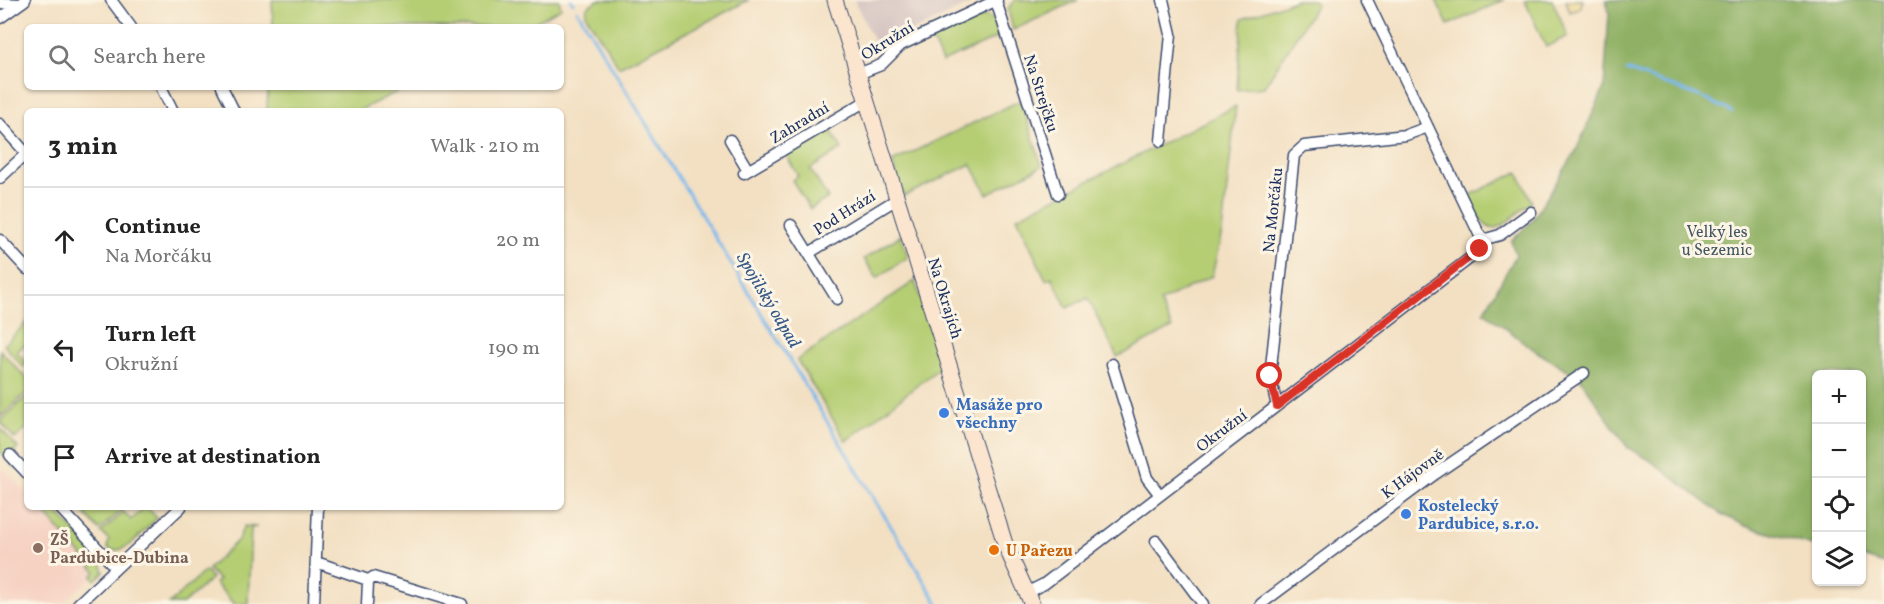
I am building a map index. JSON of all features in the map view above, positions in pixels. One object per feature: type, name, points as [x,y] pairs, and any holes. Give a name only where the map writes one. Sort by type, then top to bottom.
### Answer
[{"type":"street","points":[[111,0],[129,24]]},
{"type":"street","name":"Na Okrajích","points":[[835,0],[1006,547],[1029,599]]},
{"type":"street","name":"Okružní","points":[[858,74],[882,65],[901,45],[996,0]]},
{"type":"street","name":"Na Strejčku","points":[[996,0],[1058,194]]},
{"type":"street","points":[[1161,141],[1171,34],[1163,0]]},
{"type":"street","points":[[1367,0],[1482,240]]},
{"type":"street","points":[[1,17],[4,2],[23,1]]},
{"type":"street","points":[[1,17],[23,1]]},
{"type":"street","points":[[162,90],[172,108]]},
{"type":"street","points":[[224,90],[232,108]]},
{"type":"street","name":"Zahradní","points":[[730,140],[746,171],[866,101]]},
{"type":"street","points":[[0,124],[24,151]]},
{"type":"street","name":"Na Morčáku","points":[[1277,406],[1270,376],[1294,155],[1304,146],[1406,135],[1428,127]]},
{"type":"street","points":[[0,178],[24,157]]},
{"type":"street","name":"Pod Hrází","points":[[809,252],[897,199]]},
{"type":"street","name":"Okružní","points":[[1029,599],[1044,584],[1478,252],[1482,240],[1500,235],[1531,212]]},
{"type":"street","name":"Pod Hrází","points":[[791,225],[837,299]]},
{"type":"street","points":[[0,240],[24,266]]},
{"type":"street","points":[[1112,364],[1147,478],[1160,495]]},
{"type":"street","name":"K Hájovně","points":[[1261,604],[1435,474],[1584,372]]},
{"type":"street","points":[[10,455],[24,470]]},
{"type":"street","points":[[62,510],[116,568]]},
{"type":"street","points":[[78,604],[178,510]]},
{"type":"street","points":[[314,604],[318,510]]},
{"type":"street","points":[[1156,541],[1203,604]]},
{"type":"street","points":[[316,562],[369,580],[373,577],[381,578],[462,604]]},
{"type":"street","points":[[367,604],[369,580]]},
{"type":"shaded area","points":[[854,0],[979,0],[877,48]]},
{"type":"shaded area","name":"ZŠ Pardubice-Dubina","points":[[0,465],[24,491],[24,510],[42,510],[97,572],[62,604],[0,604]]},
{"type":"green space","points":[[272,0],[559,0],[561,8],[532,24],[273,24]]},
{"type":"green space","points":[[598,0],[749,0],[619,67],[586,15],[587,7]]},
{"type":"green space","points":[[1014,0],[1078,0],[1013,30],[1008,9]]},
{"type":"green space","points":[[1295,0],[1312,0],[1317,4],[1264,87],[1237,90],[1242,19]]},
{"type":"green space","points":[[1436,0],[1504,0],[1448,25]]},
{"type":"green space","points":[[1552,0],[1568,36],[1546,47],[1525,1]]},
{"type":"green space","name":"Velký les u Sezemic","points":[[1606,0],[1884,0],[1884,564],[1866,558],[1866,370],[1812,370],[1812,546],[1746,526],[1721,514],[1648,459],[1628,448],[1579,377],[1537,352],[1484,312],[1516,255],[1511,241],[1532,221],[1575,153],[1604,88],[1609,13]]},
{"type":"green space","points":[[986,15],[995,21],[1001,36],[942,62],[931,38]]},
{"type":"green space","points":[[268,90],[401,90],[364,108],[267,108]]},
{"type":"green space","points":[[1021,100],[1042,166],[987,194],[971,164],[904,196],[892,162]]},
{"type":"green space","points":[[1236,106],[1222,232],[1212,276],[1160,302],[1172,328],[1117,357],[1088,298],[1067,308],[1052,277],[1046,280],[1017,217]]},
{"type":"green space","points":[[829,127],[842,149],[810,169],[828,198],[810,209],[792,180],[798,176],[785,153]]},
{"type":"green space","points":[[1518,172],[1532,202],[1502,226],[1489,227],[1476,212],[1468,196]]},
{"type":"green space","points":[[901,235],[908,257],[877,278],[864,259]]},
{"type":"green space","points":[[915,281],[942,366],[846,441],[797,360]]},
{"type":"green space","points":[[24,325],[24,345],[17,352],[24,360],[23,367],[4,345]]},
{"type":"green space","points":[[0,350],[24,376],[24,395],[0,417]]},
{"type":"green space","points":[[24,399],[24,431],[15,439],[0,421]]},
{"type":"green space","points":[[0,428],[18,448],[13,453],[14,467],[0,451]]},
{"type":"green space","points":[[55,510],[100,559],[104,572],[95,580],[92,576],[96,572],[43,511]]},
{"type":"green space","points":[[90,510],[122,510],[99,530],[85,514]]},
{"type":"green space","points":[[142,510],[150,510],[157,518],[127,546],[120,550],[107,548],[109,540],[101,532],[124,512],[131,520]]},
{"type":"green space","points":[[244,526],[257,527],[251,528],[248,604],[234,604],[215,583],[219,580],[208,569],[238,540]]},
{"type":"green space","points":[[205,571],[212,578],[183,604],[169,604]]},
{"type":"sand","points":[[1566,0],[1583,0],[1580,9],[1570,12]]},
{"type":"waterway","name":"Spojilský odpad","points":[[577,10],[938,604]]},
{"type":"waterway","points":[[1626,70],[1699,96],[1732,112]]},
{"type":"place","name":"Masáže pro všechny","points":[[944,413]]},
{"type":"place","name":"Kostelecký Pardubice, s.r.o.","points":[[1406,514]]},
{"type":"place","name":"ZŠ Pardubice-Dubina","points":[[38,548]]},
{"type":"place","name":"U Pařezu","points":[[994,550]]},
{"type":"route","points":[[1270,376],[1270,385],[1277,406],[1480,249]]}]
